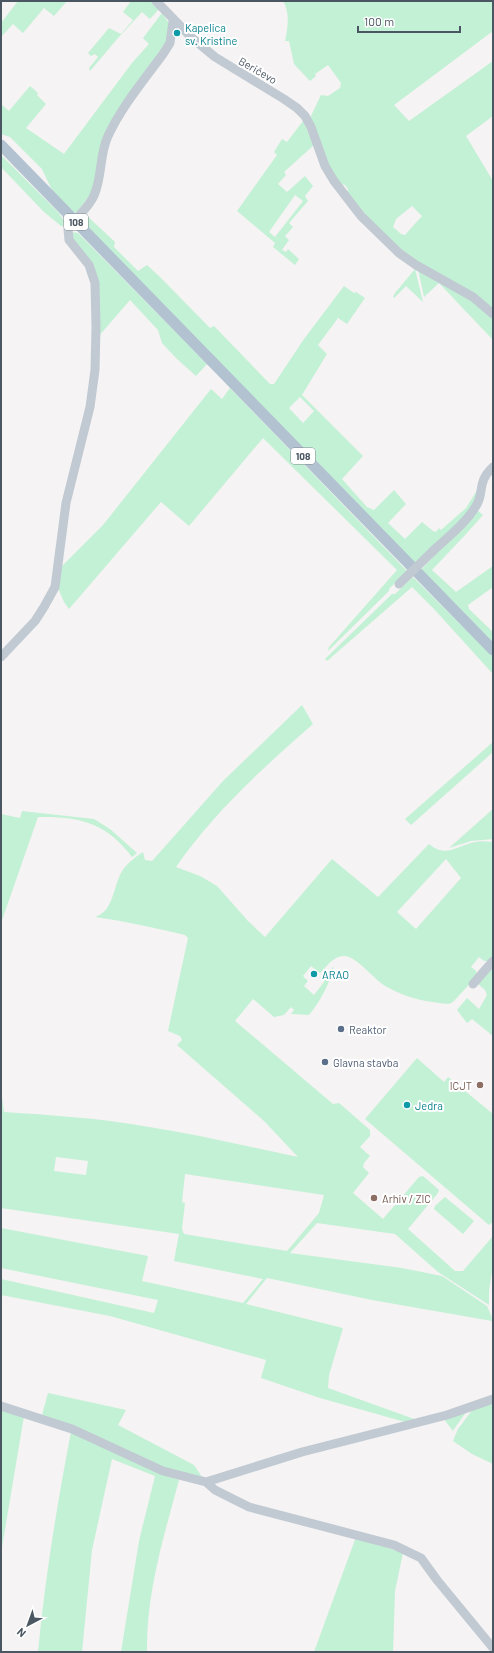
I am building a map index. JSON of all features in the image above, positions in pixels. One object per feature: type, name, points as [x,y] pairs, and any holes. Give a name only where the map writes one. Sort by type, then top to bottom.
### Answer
[{"type":"main road","name":"108","points":[[1,145],[493,650]]},
{"type":"street","name":"Beričevo","points":[[156,1],[174,21],[215,58],[297,108],[305,116],[311,127],[325,166],[334,182],[361,216],[399,253],[416,265],[474,297],[493,314]]},
{"type":"street","points":[[1,657],[35,620],[44,608],[55,587],[66,503],[90,407],[95,370],[95,283],[90,265],[73,247],[69,240],[68,229],[74,220],[82,213],[96,191],[104,145],[114,124],[170,43],[174,21]]},
{"type":"street","points":[[399,584],[455,530],[477,506],[483,480],[493,467]]},
{"type":"street","points":[[473,984],[493,961]]},
{"type":"street","points":[[206,1482],[302,1452],[447,1415],[493,1399]]},
{"type":"street","points":[[1,1406],[72,1429],[163,1471],[206,1482],[216,1490],[249,1507],[394,1545],[411,1552],[421,1558],[437,1580],[493,1648]]},
{"type":"green space","points":[[18,1],[67,1],[54,16],[44,8],[23,33],[13,24],[1,37],[1,23]]},
{"type":"green space","points":[[131,1],[152,1],[159,9],[150,19],[142,12],[90,71],[89,68],[98,57],[95,54],[91,56],[88,53],[109,28],[121,34],[133,20],[123,12]]},
{"type":"green space","points":[[283,1],[493,1],[493,31],[394,105],[409,121],[493,61],[493,116],[466,136],[493,181],[493,310],[401,251],[347,194],[348,189],[345,185],[339,184],[329,169],[310,118],[321,95],[328,96],[340,88],[341,83],[328,65],[315,74],[316,76],[310,81],[294,64],[289,41],[285,41],[288,20]],"holes":[[[412,206],[422,216],[405,235],[401,234],[393,227],[396,219]]]},
{"type":"green space","points":[[162,13],[168,22],[169,37],[112,122],[92,192],[77,212],[73,213],[60,201],[51,188],[42,169],[10,137],[1,134],[1,104],[9,111],[30,86],[38,93],[37,95],[46,104],[26,128],[64,154],[132,63],[149,44],[143,38]]},
{"type":"green space","points":[[303,121],[314,145],[284,172],[286,175],[278,184],[287,192],[305,176],[313,186],[305,196],[308,201],[289,223],[293,227],[285,236],[289,240],[282,250],[286,252],[288,249],[299,259],[295,265],[273,247],[275,243],[237,211],[277,155],[274,152],[282,139],[287,142]],"holes":[[[295,195],[303,201],[275,237],[269,232]]]},
{"type":"green space","points":[[1,155],[59,213],[64,221],[63,226],[44,212],[1,167]]},
{"type":"green space","points":[[85,214],[115,242],[114,247],[138,271],[147,265],[210,328],[214,326],[270,384],[274,384],[304,339],[344,286],[365,298],[347,324],[338,318],[318,345],[327,354],[302,395],[363,456],[342,479],[367,507],[374,510],[394,490],[406,504],[388,523],[405,539],[422,522],[433,531],[436,532],[439,528],[441,530],[466,508],[479,487],[476,501],[455,528],[415,563],[84,224]],"holes":[[[300,397],[314,411],[303,423],[289,408]]]},
{"type":"green space","points":[[71,232],[78,233],[207,364],[196,376],[162,343],[158,330],[130,300],[98,337],[95,276],[73,242]]},
{"type":"green space","points":[[415,269],[423,302],[406,286],[394,298],[395,293]]},
{"type":"green space","points":[[418,269],[464,294],[493,318],[493,340],[439,283],[424,297]]},
{"type":"green space","points":[[230,388],[407,571],[389,589],[389,591],[328,651],[329,647],[397,570],[263,438],[189,526],[161,502],[69,609],[57,586],[59,569],[103,525],[211,389],[222,399]]},
{"type":"green space","points":[[477,510],[483,515],[432,570],[456,592],[493,566],[493,587],[468,605],[469,609],[493,632],[493,643],[421,570]]},
{"type":"green space","points":[[413,577],[493,657],[493,674],[412,587],[327,661],[325,659],[392,594],[395,594]]},
{"type":"green space","points":[[302,705],[313,724],[240,791],[190,847],[176,867],[200,876],[217,886],[248,921],[265,937],[332,859],[378,897],[429,844],[435,848],[445,851],[476,842],[493,842],[493,957],[489,961],[484,961],[479,957],[471,967],[476,971],[477,976],[453,1002],[449,1004],[433,1002],[417,999],[394,991],[382,984],[356,961],[345,956],[341,956],[337,957],[320,973],[311,966],[303,976],[308,981],[304,986],[314,995],[334,966],[324,992],[309,1015],[291,1014],[294,1010],[291,1007],[284,1015],[274,1017],[253,999],[235,1021],[333,1104],[339,1103],[370,1130],[370,1136],[360,1147],[370,1156],[364,1163],[363,1167],[369,1173],[353,1193],[383,1219],[419,1177],[423,1176],[439,1190],[408,1229],[455,1271],[463,1271],[493,1236],[493,1265],[489,1291],[489,1305],[438,1272],[395,1234],[317,1223],[290,1253],[402,1268],[442,1276],[487,1306],[492,1321],[372,1300],[267,1278],[246,1304],[343,1328],[329,1375],[328,1388],[417,1420],[405,1422],[320,1398],[261,1378],[266,1360],[110,1316],[1,1295],[1,1279],[154,1313],[158,1300],[1,1268],[1,1228],[148,1256],[142,1281],[243,1303],[263,1279],[174,1261],[179,1234],[1,1208],[1,1089],[4,1112],[74,1117],[126,1123],[201,1136],[298,1157],[264,1121],[177,1045],[182,1040],[180,1036],[168,1031],[188,938],[185,935],[95,917],[106,910],[112,899],[118,879],[128,864],[143,852],[145,860],[152,861],[223,781]],"holes":[[[446,859],[461,878],[416,929],[397,912]],[[56,1157],[88,1161],[86,1175],[54,1171]],[[185,1174],[324,1195],[319,1213],[287,1251],[184,1234],[182,1229],[185,1203],[182,1202]]]},
{"type":"green space","points":[[493,742],[493,752],[411,825],[405,819]]},
{"type":"green space","points":[[493,809],[493,839],[471,841],[449,848]]},
{"type":"green space","points":[[22,811],[94,819],[110,829],[137,853],[132,857],[113,836],[91,824],[66,818],[38,817],[1,923],[1,814],[20,818]]},
{"type":"green space","points":[[493,965],[493,1036],[472,1019],[467,1023],[457,1010],[467,998],[479,1009],[487,995],[485,990],[477,983]]},
{"type":"green space","points":[[417,1058],[444,1082],[448,1077],[493,1114],[493,1224],[491,1223],[489,1225],[365,1119]]},
{"type":"green space","points":[[445,1197],[474,1221],[463,1234],[434,1209],[435,1206]]},
{"type":"green space","points":[[48,1393],[126,1410],[118,1425],[194,1465],[202,1477],[175,1472],[42,1415]]},
{"type":"green space","points":[[493,1402],[493,1464],[472,1454],[453,1441],[458,1429],[473,1409]]},
{"type":"green space","points":[[2,1409],[24,1416],[1,1553],[1,1414]]},
{"type":"green space","points":[[467,1411],[453,1431],[443,1418]]},
{"type":"green space","points":[[71,1432],[179,1480],[162,1543],[153,1586],[147,1630],[147,1652],[121,1652],[139,1541],[155,1476],[112,1459],[92,1550],[82,1652],[38,1652],[52,1542]]},
{"type":"green space","points":[[356,1537],[403,1553],[395,1591],[393,1652],[314,1652]]},
{"type":"place","name":"Kapelica sv. Kristine","points":[[177,33]]},
{"type":"place","name":"ARAO","points":[[314,974]]},
{"type":"place","name":"Reaktor","points":[[341,1029]]},
{"type":"place","name":"Glavna stavba","points":[[325,1062]]},
{"type":"place","name":"ICJT","points":[[480,1085]]},
{"type":"place","name":"Jedra","points":[[407,1105]]},
{"type":"place","name":"Arhiv / ZIC","points":[[374,1198]]}]
